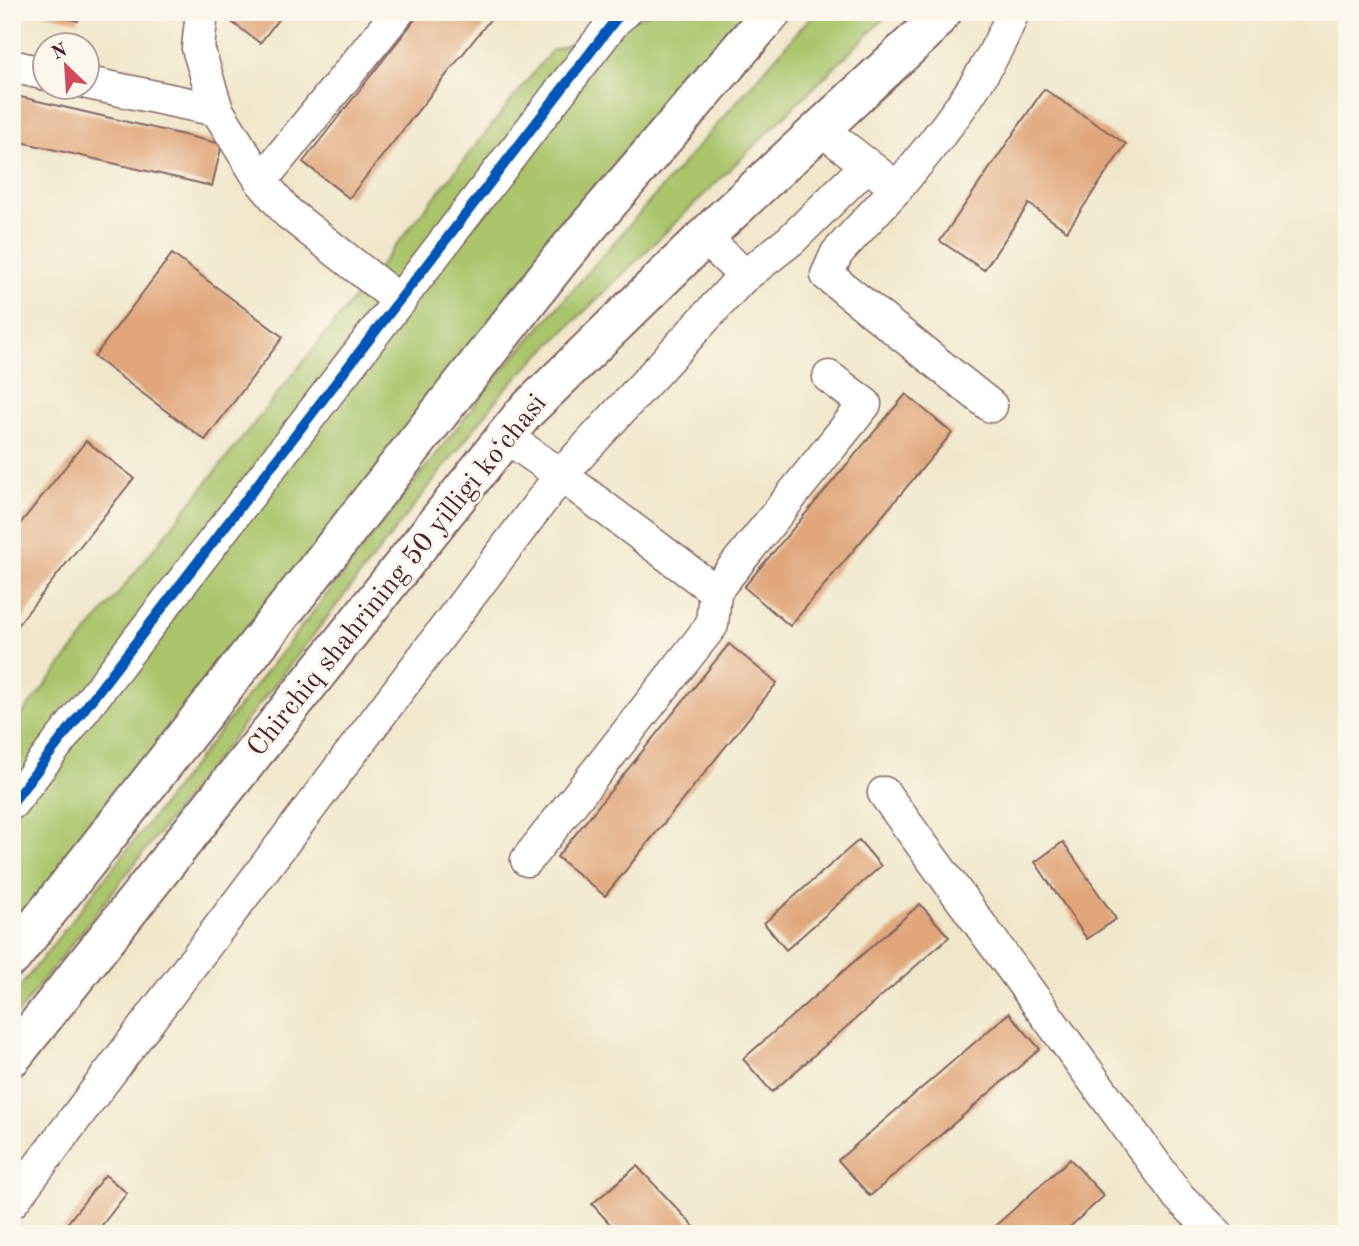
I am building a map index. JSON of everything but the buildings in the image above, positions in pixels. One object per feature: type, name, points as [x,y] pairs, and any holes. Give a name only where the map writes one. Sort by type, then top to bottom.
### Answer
[{"type":"main road","points":[[12,957],[562,257],[772,12]]},
{"type":"main road","name":"Chirchiq shahrining 50 yilligi koʻchasi","points":[[12,1057],[524,413],[705,237],[925,32],[942,12]]},
{"type":"street","points":[[202,12],[198,48],[217,110],[261,181],[288,213],[400,301]]},
{"type":"street","points":[[261,181],[398,12]]},
{"type":"street","points":[[992,406],[827,275],[838,253],[897,188],[970,92],[1004,35],[1013,12]]},
{"type":"street","points":[[12,803],[400,301],[616,15]]},
{"type":"street","points":[[12,66],[32,71]]},
{"type":"street","points":[[102,86],[217,110]]},
{"type":"street","points":[[821,129],[897,188]]},
{"type":"street","points":[[12,1202],[561,475],[741,279],[792,240],[866,166]]},
{"type":"street","points":[[705,237],[738,269],[741,279]]},
{"type":"street","points":[[527,860],[712,625],[715,591],[865,404],[829,377]]},
{"type":"street","points":[[505,436],[715,591]]},
{"type":"street","points":[[884,793],[1179,1197],[1217,1234]]},
{"type":"green space","points":[[653,12],[754,12],[12,938],[12,727],[551,51]]},
{"type":"green space","points":[[815,12],[891,12],[506,388],[12,1021],[12,997],[495,379]]},
{"type":"cycle path","points":[[12,803],[616,19],[625,12]]}]
